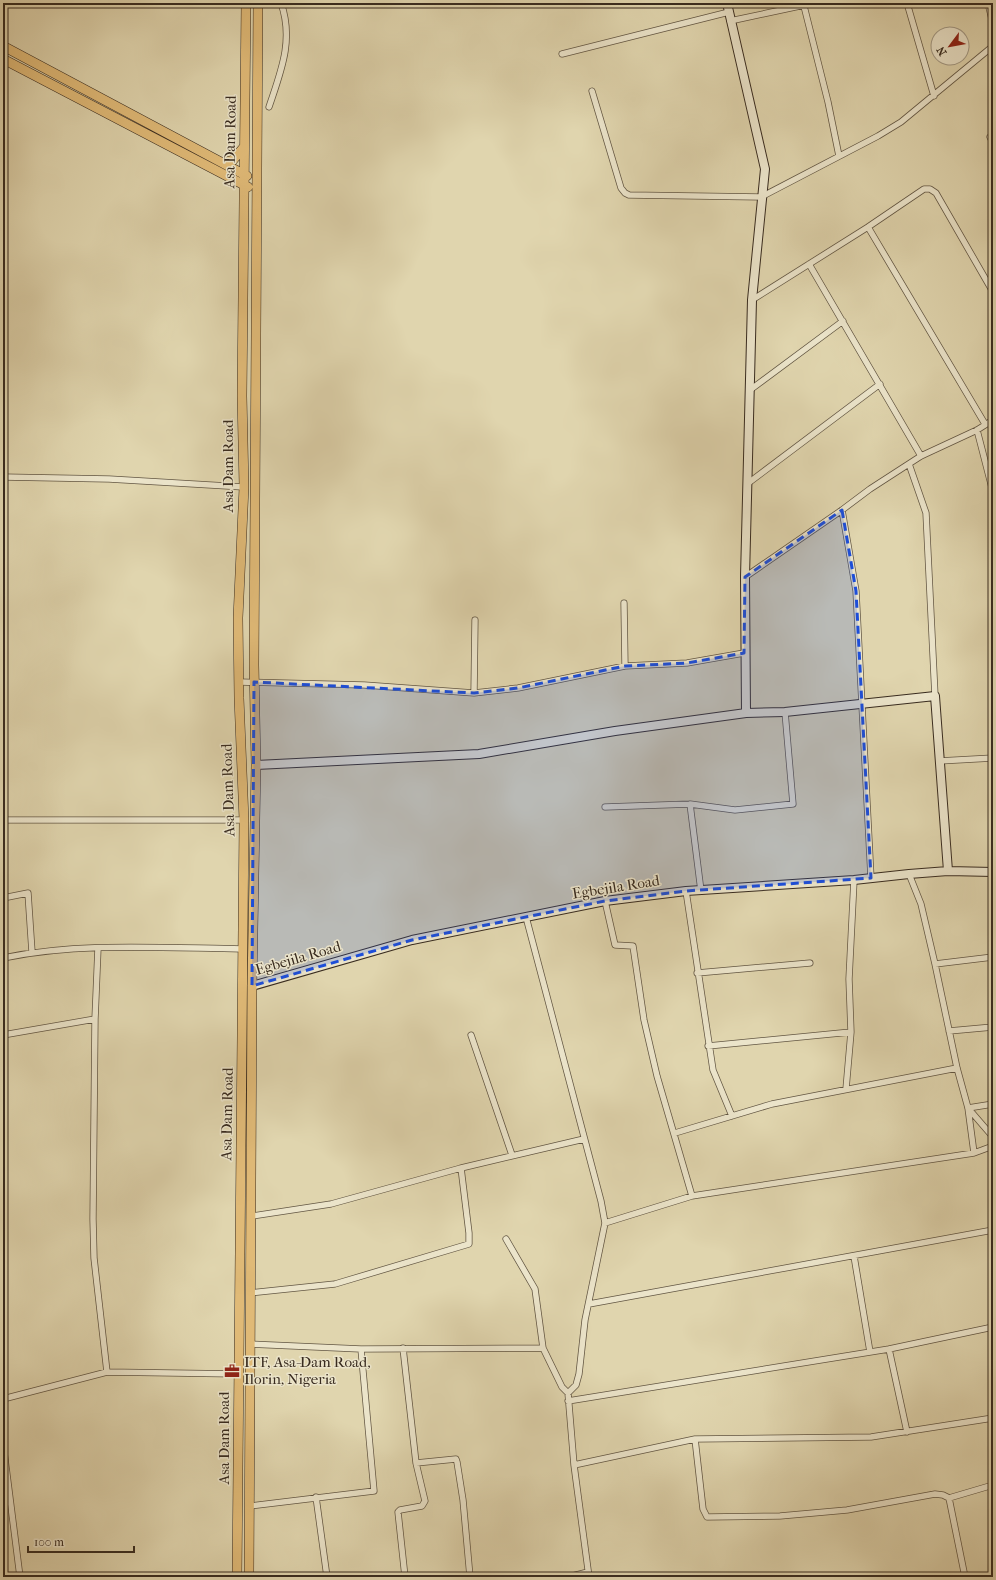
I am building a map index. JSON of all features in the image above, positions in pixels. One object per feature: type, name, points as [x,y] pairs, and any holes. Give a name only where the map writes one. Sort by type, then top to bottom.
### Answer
[{"type":"main road","name":"Asa Dam Road","points":[[237,1577],[244,820],[238,618],[244,487],[242,396],[246,3]]},
{"type":"main road","name":"Asa Dam Road","points":[[249,1577],[252,986],[256,765],[254,682],[258,3]]},
{"type":"main road","points":[[3,46],[256,180]]},
{"type":"main road","points":[[3,59],[243,185],[256,190]]},
{"type":"main road","points":[[97,108],[101,98]]},
{"type":"main road","points":[[223,163],[233,160],[244,147]]},
{"type":"main road","points":[[227,176],[237,190],[243,205]]},
{"type":"main road","points":[[238,1439],[249,1441]]},
{"type":"street","points":[[269,107],[285,58],[286,18],[281,3]]},
{"type":"street","points":[[726,3],[764,169],[752,300],[745,577],[744,653],[746,713]]},
{"type":"street","points":[[730,21],[814,3]]},
{"type":"street","points":[[907,3],[934,96]]},
{"type":"street","points":[[988,3],[993,24]]},
{"type":"street","points":[[804,6],[828,102],[839,156]]},
{"type":"street","points":[[562,54],[729,12]]},
{"type":"street","points":[[592,91],[624,194],[695,197],[761,197],[901,122],[993,46]]},
{"type":"street","points":[[990,137],[993,143]]},
{"type":"street","points":[[752,300],[868,227],[924,189],[930,189],[936,193],[993,292]]},
{"type":"street","points":[[868,227],[986,424]]},
{"type":"street","points":[[809,264],[921,456]]},
{"type":"street","points":[[750,390],[843,321]]},
{"type":"street","points":[[747,484],[880,384]]},
{"type":"street","points":[[745,577],[870,489],[921,456],[977,430],[993,420]]},
{"type":"street","points":[[977,430],[993,492]]},
{"type":"street","points":[[909,464],[926,513],[935,696],[948,871]]},
{"type":"street","points":[[3,477],[109,479],[244,487]]},
{"type":"street","points":[[842,510],[856,591],[871,878]]},
{"type":"street","points":[[624,603],[625,666]]},
{"type":"street","points":[[474,692],[475,620]]},
{"type":"street","points":[[240,682],[364,685],[474,692],[518,688],[625,666],[687,663],[744,653]]},
{"type":"street","points":[[256,765],[479,754],[615,731],[746,713],[785,712],[935,696]]},
{"type":"street","points":[[605,807],[690,804],[735,810],[793,804],[785,712]]},
{"type":"street","points":[[940,761],[993,758]]},
{"type":"street","points":[[690,804],[701,891]]},
{"type":"street","points":[[3,820],[244,820]]},
{"type":"street","name":"Egbejila Road","points":[[252,986],[412,940],[605,901],[686,891],[854,880],[948,871],[993,872]]},
{"type":"street","points":[[909,874],[921,904],[935,964],[957,1068],[968,1108],[974,1153]]},
{"type":"street","points":[[846,1089],[851,1032],[849,979],[854,880]]},
{"type":"street","points":[[686,891],[708,1046],[713,1070],[732,1116]]},
{"type":"street","points":[[3,898],[28,893],[32,952]]},
{"type":"street","points":[[605,901],[615,945],[633,946],[644,1020],[657,1076],[675,1133],[692,1196]]},
{"type":"street","points":[[526,917],[601,1201],[605,1224],[585,1320],[579,1374],[576,1385],[568,1393],[574,1465],[589,1574],[568,1577]]},
{"type":"street","points":[[98,948],[95,1018],[94,1258],[107,1372]]},
{"type":"street","points":[[3,958],[32,952],[98,948],[242,949]]},
{"type":"street","points":[[935,964],[993,958]]},
{"type":"street","points":[[697,973],[810,963]]},
{"type":"street","points":[[3,1035],[95,1018]]},
{"type":"street","points":[[949,1031],[993,1028]]},
{"type":"street","points":[[708,1046],[851,1032]]},
{"type":"street","points":[[471,1035],[512,1155]]},
{"type":"street","points":[[675,1133],[772,1104],[957,1068]]},
{"type":"street","points":[[968,1108],[993,1104]]},
{"type":"street","points":[[968,1108],[993,1137]]},
{"type":"street","points":[[252,1216],[332,1204],[461,1168],[584,1139]]},
{"type":"street","points":[[605,1224],[692,1196],[974,1153],[993,1146]]},
{"type":"street","points":[[250,1293],[335,1284],[469,1244],[461,1168]]},
{"type":"street","points":[[589,1304],[993,1230]]},
{"type":"street","points":[[506,1239],[535,1289],[543,1348],[562,1387],[568,1393]]},
{"type":"street","points":[[854,1256],[870,1352]]},
{"type":"street","points":[[568,1401],[889,1349],[993,1327]]},
{"type":"street","points":[[251,1344],[360,1349],[543,1348]]},
{"type":"street","points":[[402,1348],[416,1463],[424,1504],[400,1510],[397,1516],[404,1577]]},
{"type":"street","points":[[250,1506],[374,1491],[360,1349]]},
{"type":"street","points":[[889,1349],[907,1432]]},
{"type":"street","points":[[3,1399],[107,1372],[238,1374]]},
{"type":"street","points":[[574,1465],[695,1439],[871,1437],[993,1418]]},
{"type":"street","points":[[695,1439],[703,1510],[707,1517],[780,1516],[847,1510],[935,1494],[943,1495],[949,1498],[993,1485]]},
{"type":"street","points":[[3,1443],[20,1577]]},
{"type":"street","points":[[416,1463],[456,1459],[463,1500],[470,1577]]},
{"type":"street","points":[[316,1497],[327,1577]]},
{"type":"street","points":[[949,1498],[965,1577]]},
{"type":"highlighted area","points":[[842,510],[856,591],[871,878],[686,891],[605,901],[412,940],[252,986],[254,682],[474,693],[518,688],[625,666],[687,663],[744,653],[745,577]]},
{"type":"place","name":"ITF, Asa-Dam Road, Ilorin, Nigeria","points":[[232,1371]]}]
